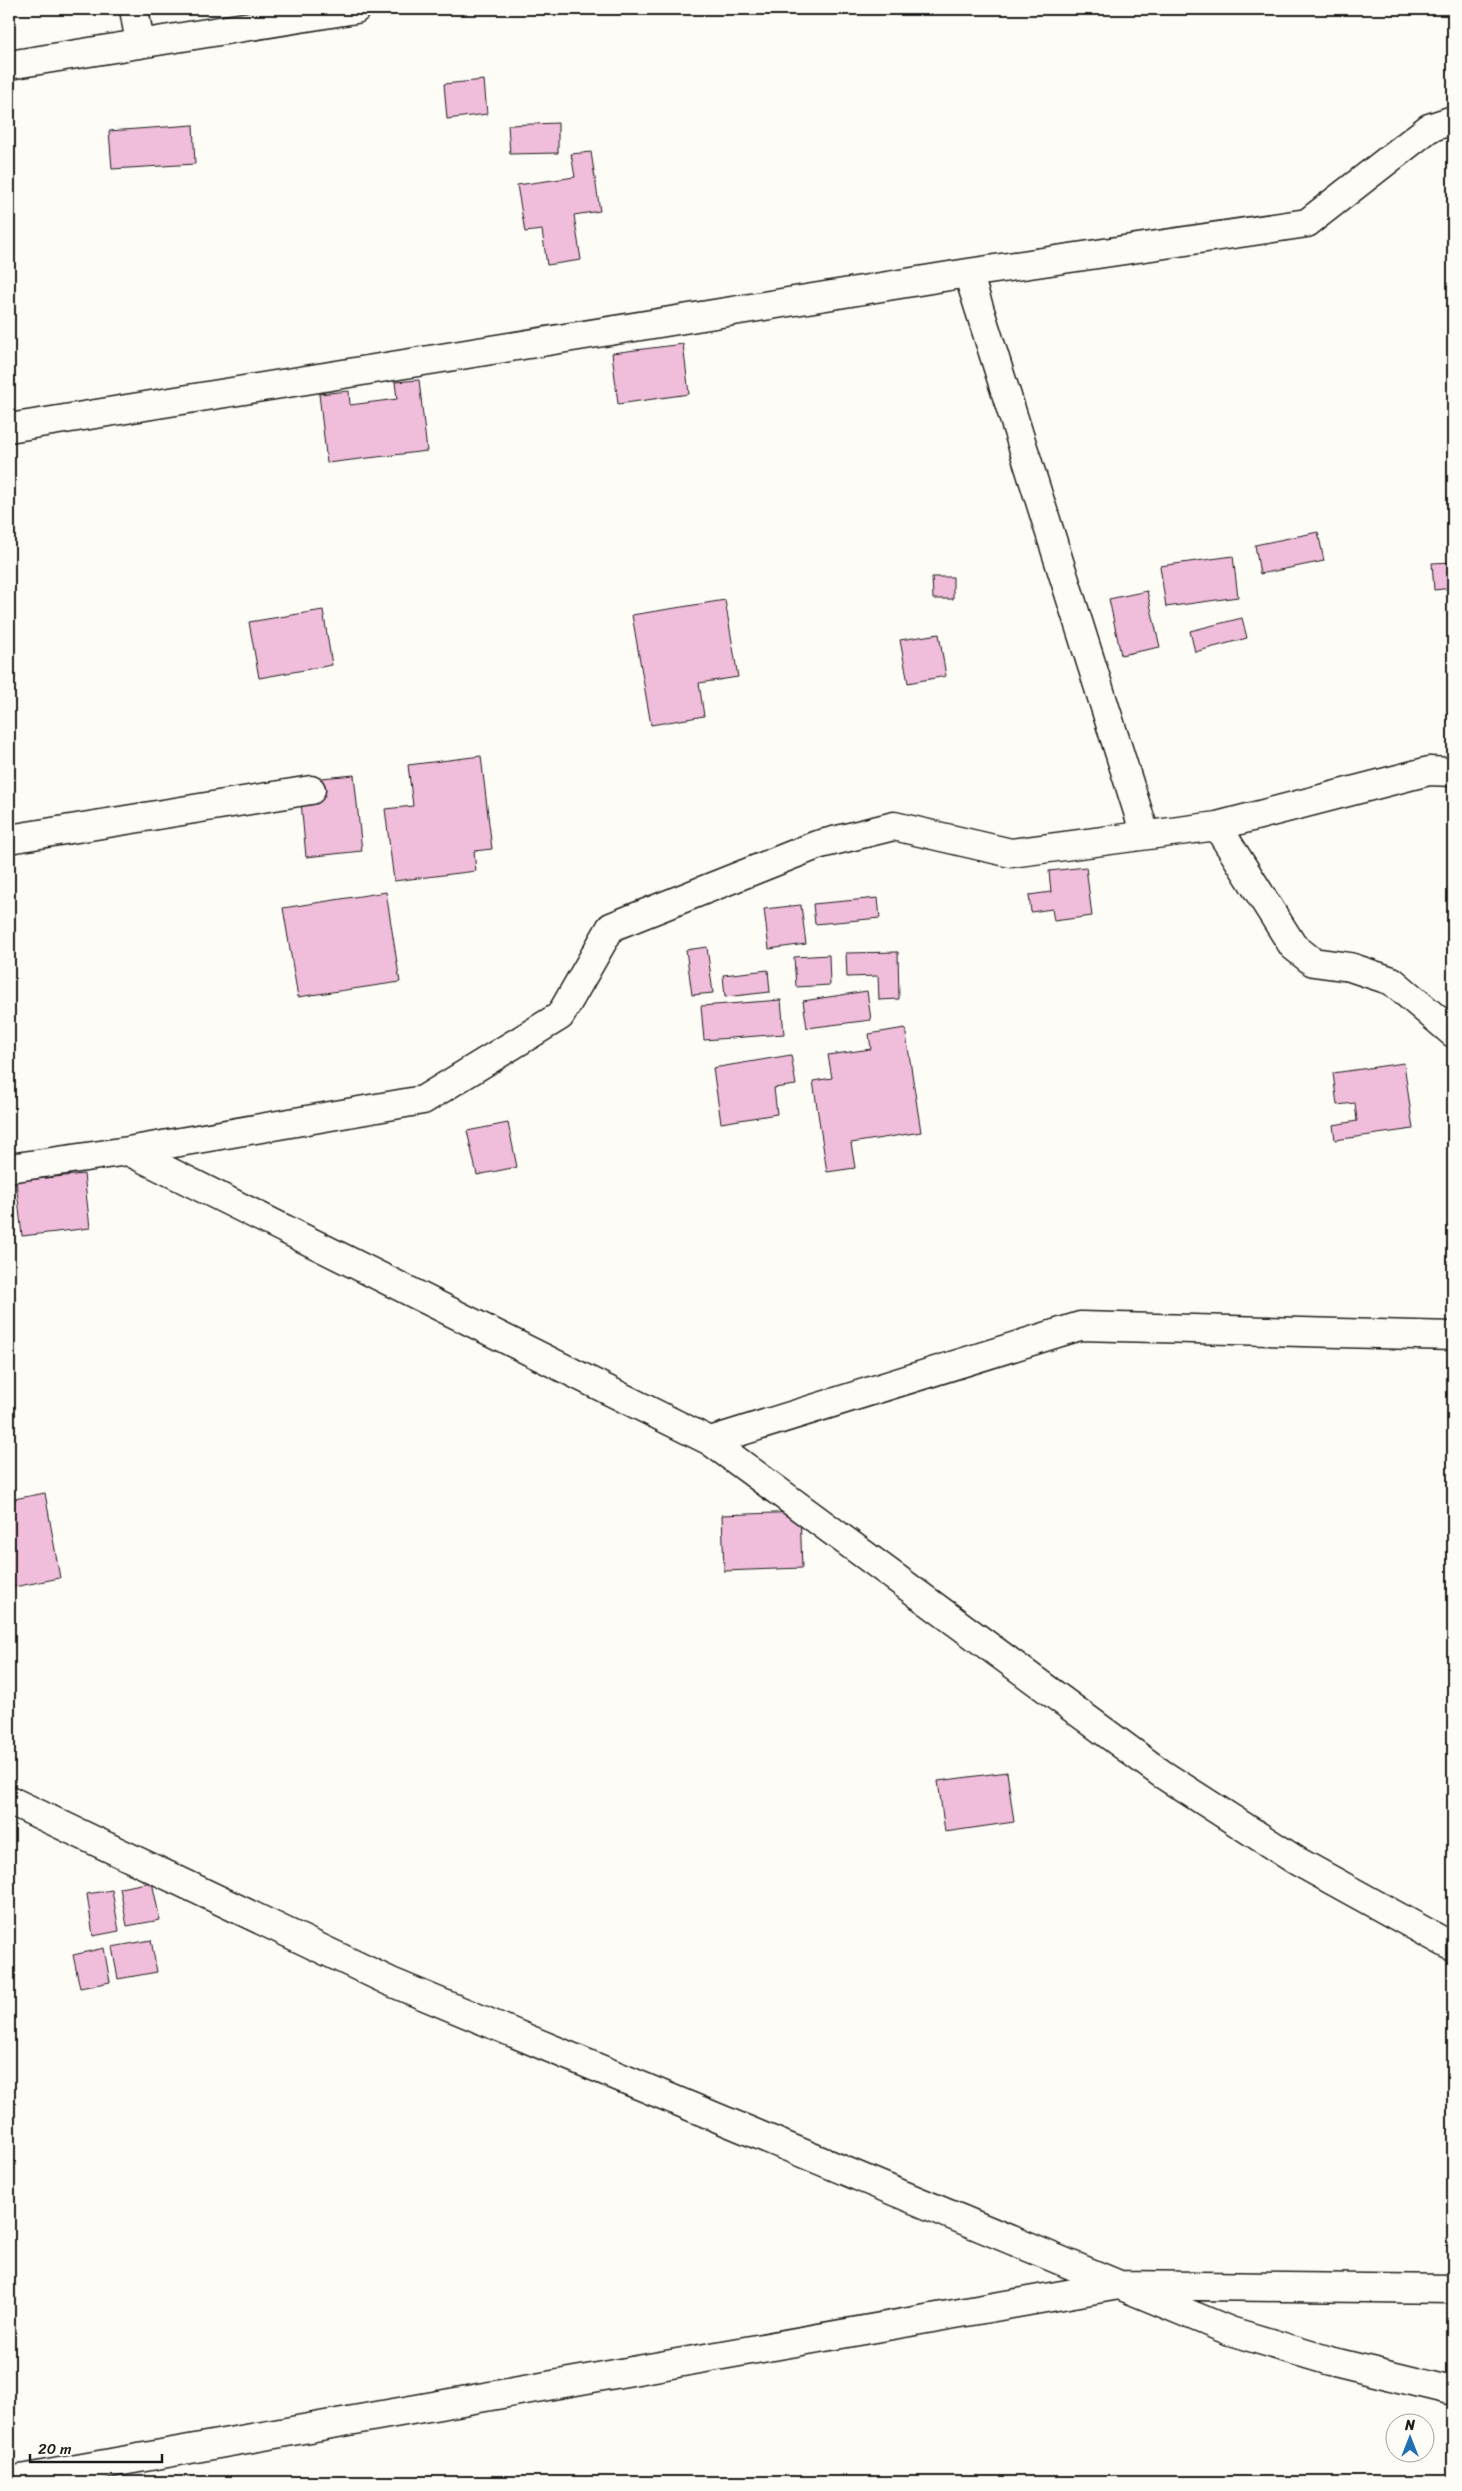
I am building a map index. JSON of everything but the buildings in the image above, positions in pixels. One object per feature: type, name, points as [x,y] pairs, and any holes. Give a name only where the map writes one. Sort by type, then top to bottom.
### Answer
[{"type":"street","points":[[134,9],[140,44]]},
{"type":"street","points":[[9,65],[356,9]]},
{"type":"street","points":[[9,428],[968,273],[1307,223],[1429,128],[1453,120]]},
{"type":"street","points":[[968,273],[1144,834]]},
{"type":"street","points":[[9,1168],[128,1151],[423,1100],[560,1016],[610,927],[817,845],[894,826],[1011,853],[1144,834],[1217,826],[1429,771],[1453,772]]},
{"type":"street","points":[[9,839],[311,790]]},
{"type":"street","points":[[1217,826],[1293,946],[1314,962],[1350,967],[1392,981],[1453,1033]]},
{"type":"street","points":[[128,1151],[710,1441],[1162,1774],[1297,1861],[1453,1948]]},
{"type":"street","points":[[710,1441],[1080,1326],[1453,1336]]},
{"type":"street","points":[[9,1800],[391,1982],[1230,2331],[1330,2361],[1453,2390]]},
{"type":"street","points":[[9,2481],[1119,2285],[1453,2289]]}]
